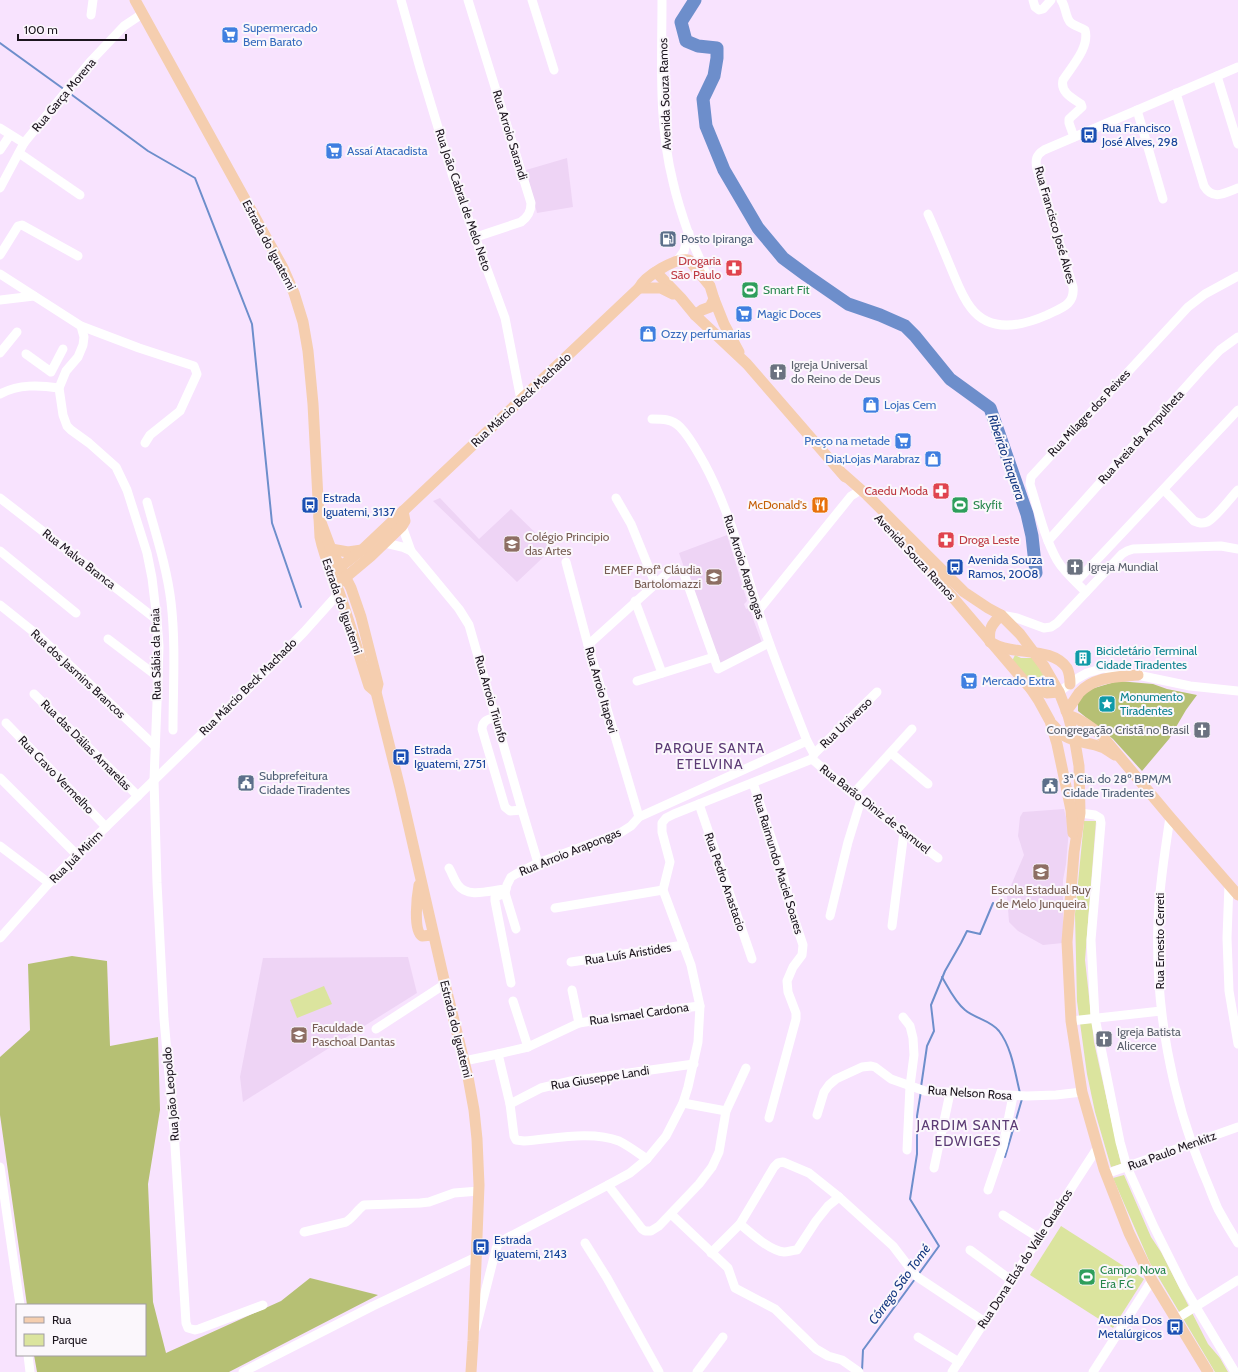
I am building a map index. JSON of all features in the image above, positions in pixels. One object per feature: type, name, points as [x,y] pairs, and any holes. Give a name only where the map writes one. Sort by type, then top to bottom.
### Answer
[{"type":"main road","name":"Estrada do Iguatemi","points":[[135,0],[283,268],[294,293],[303,322],[308,351],[313,404],[319,517],[323,549],[374,688]]},
{"type":"main road","points":[[656,272],[677,260]]},
{"type":"main road","name":"Avenida Souza Ramos","points":[[677,260],[689,260],[710,286],[730,336],[747,364]]},
{"type":"main road","name":"Avenida Souza Ramos","points":[[656,272],[695,315],[747,364],[841,472],[856,493],[944,587],[990,642]]},
{"type":"main road","name":"Rua Márcio Beck Machado","points":[[331,574],[362,550],[639,288],[640,285],[656,272]]},
{"type":"main road","points":[[639,288],[660,288],[681,298]]},
{"type":"main road","points":[[695,315],[710,307],[714,299]]},
{"type":"main road","name":"Avenida Souza Ramos","points":[[841,472],[867,495],[964,592],[1001,615]]},
{"type":"main road","points":[[402,526],[405,521],[403,511]]},
{"type":"main road","name":"Estrada do Iguatemi","points":[[319,517],[331,548],[346,577],[367,638],[374,688],[468,1076],[477,1139],[479,1191],[471,1372]]},
{"type":"main road","name":"Rua Márcio Beck Machado","points":[[338,589],[346,577],[402,526]]},
{"type":"main road","points":[[331,548],[348,552],[362,550]]},
{"type":"main road","points":[[338,589],[348,591],[357,606]]},
{"type":"main road","points":[[1124,761],[1105,749],[1075,742],[1060,733],[1050,721],[1031,689],[990,642],[990,629],[992,624],[1001,615],[1020,634],[1044,666],[1059,692],[1067,713],[1075,742],[1079,766],[1080,813],[1074,852],[1067,942],[1071,1021],[1082,1092],[1106,1174],[1129,1233],[1152,1280],[1208,1372]]},
{"type":"main road","points":[[990,642],[996,646],[1006,649],[1022,652],[1034,652],[1057,659],[1062,662],[1068,670],[1070,684]]},
{"type":"main road","points":[[1067,713],[1080,693],[1091,684],[1110,677],[1138,675]]},
{"type":"main road","points":[[1031,689],[1047,693],[1059,692]]},
{"type":"main road","points":[[1067,713],[1094,728],[1103,737],[1238,895]]},
{"type":"main road","points":[[1050,721],[1061,760],[1071,810],[1074,852]]},
{"type":"street","points":[[91,14],[93,0]]},
{"type":"street","name":"Rua João Cabral de Melo Neto","points":[[401,0],[453,177],[505,318],[521,400]]},
{"type":"street","name":"Rua Arroio Sarandi","points":[[468,0],[531,203],[530,213],[526,219],[476,237]]},
{"type":"street","points":[[532,0],[554,70]]},
{"type":"street","name":"Avenida Souza Ramos","points":[[662,0],[663,107],[665,140],[673,183],[689,233],[710,286]]},
{"type":"street","points":[[1034,0],[1035,7],[1039,10],[1043,9],[1051,0]]},
{"type":"street","points":[[1061,0],[1071,23],[1085,30],[1086,36],[1085,44],[1080,56],[1062,84],[1065,92],[1081,104],[1082,107],[1069,119],[1074,137]]},
{"type":"street","name":"Rua Garça Morena","points":[[0,188],[24,143],[90,62],[124,26],[142,14]]},
{"type":"street","name":"Rua Francisco José Alves","points":[[928,214],[962,294],[978,315],[989,322],[1008,325],[1029,322],[1060,309],[1070,302],[1073,287],[1036,162],[1038,155],[1044,150],[1238,67]]},
{"type":"street","points":[[1217,76],[1238,144]]},
{"type":"street","points":[[1176,93],[1204,186],[1211,194],[1218,195],[1238,188]]},
{"type":"street","points":[[1137,110],[1163,199]]},
{"type":"street","points":[[0,128],[24,143]]},
{"type":"street","points":[[0,150],[10,134]]},
{"type":"street","points":[[19,153],[80,196]]},
{"type":"street","points":[[0,255],[18,226],[22,225],[78,256]]},
{"type":"street","points":[[677,260],[686,244],[689,233]]},
{"type":"street","points":[[0,274],[81,326],[139,348],[194,366],[197,374],[180,411],[150,435],[145,443]]},
{"type":"street","name":"Rua Milagre dos Peixes","points":[[1086,592],[1061,566],[1048,541],[1030,484],[1031,477],[1188,307],[1205,294],[1238,276]]},
{"type":"street","points":[[0,300],[34,296]]},
{"type":"street","points":[[0,394],[18,387],[44,386],[59,388],[66,372],[78,357],[83,345],[84,337],[81,326]]},
{"type":"street","points":[[0,353],[17,332]]},
{"type":"street","name":"Rua Areia da Ampulheta","points":[[1048,541],[1201,370],[1220,350],[1238,337]]},
{"type":"street","points":[[44,386],[63,349]]},
{"type":"street","points":[[26,354],[51,372]]},
{"type":"street","name":"Rua Sábia da Praia","points":[[59,388],[63,415],[68,426],[116,467],[127,490],[146,553],[157,620],[158,677],[154,780]]},
{"type":"street","points":[[1076,582],[1238,410]]},
{"type":"street","name":"Rua Arroio Arapongas","points":[[652,419],[666,419],[677,424],[702,460],[722,502],[769,643],[813,756]]},
{"type":"street","points":[[1164,490],[1194,521],[1200,523],[1206,522],[1212,518],[1238,490]]},
{"type":"street","points":[[758,611],[851,496],[856,493]]},
{"type":"street","name":"Rua Malva Branca","points":[[0,498],[157,620]]},
{"type":"street","points":[[616,498],[631,524],[655,583]]},
{"type":"street","points":[[147,502],[161,555],[171,602],[173,730]]},
{"type":"street","name":"Rua Arroio Triunfo","points":[[402,526],[412,551],[459,609],[470,625],[538,863]]},
{"type":"street","points":[[385,543],[412,551]]},
{"type":"street","points":[[1001,615],[1017,618],[1044,628],[1051,627],[1057,623],[1122,554],[1133,549],[1221,546],[1238,549]]},
{"type":"street","points":[[0,551],[76,613]]},
{"type":"street","name":"Rua Arroio Itapevi","points":[[566,562],[588,645],[638,816]]},
{"type":"street","points":[[588,645],[655,583],[671,570],[677,569],[683,571],[718,669],[769,643]]},
{"type":"street","name":"Rua Márcio Beck Machado","points":[[154,780],[288,649],[332,602],[338,589]]},
{"type":"street","points":[[635,601],[662,673]]},
{"type":"street","points":[[155,604],[171,602]]},
{"type":"street","name":"Rua dos Jasmins Brancos","points":[[0,605],[40,637],[155,746]]},
{"type":"street","points":[[108,639],[158,677]]},
{"type":"street","points":[[637,680],[714,657]]},
{"type":"street","points":[[1059,692],[1087,673],[1104,668],[1190,686],[1238,691]]},
{"type":"street","name":"Rua Universo","points":[[813,756],[877,692]]},
{"type":"street","name":"Rua das Dálias Amarelas","points":[[34,694],[138,796]]},
{"type":"street","points":[[496,717],[485,721],[482,728],[505,807],[510,811],[522,810]]},
{"type":"street","name":"Rua Cravo Vermelho","points":[[6,723],[106,827]]},
{"type":"street","points":[[853,794],[912,728]]},
{"type":"street","name":"Rua Arroio Arapongas","points":[[512,983],[495,897],[506,891],[508,881],[516,874],[538,863],[620,833],[631,826],[638,816],[807,741]]},
{"type":"street","points":[[891,753],[928,784]]},
{"type":"street","points":[[473,1341],[498,1244],[630,1173],[647,1159],[666,1136],[683,1103],[694,1064],[698,1042],[700,1006],[694,977],[684,945],[663,890],[670,862],[662,832],[662,823],[666,818],[753,783],[813,756]]},
{"type":"street","name":"Rua Barão Diniz de Samuel","points":[[813,756],[853,794],[938,858]]},
{"type":"street","points":[[0,778],[77,855]]},
{"type":"street","name":"Rua Juá Mirim","points":[[0,938],[77,855],[154,780]]},
{"type":"street","name":"Rua João Leopoldo","points":[[154,780],[157,883],[164,1019],[174,1130],[186,1323],[188,1328],[195,1330],[263,1304]]},
{"type":"street","name":"Rua Raimundo Maciel Soares","points":[[753,783],[782,870],[792,912],[803,945],[802,954],[793,967],[787,981],[788,992],[796,1013],[796,1019],[769,1118]]},
{"type":"street","points":[[830,916],[848,842],[861,800]]},
{"type":"street","name":"Rua Pedro Anastacio","points":[[699,804],[752,959]]},
{"type":"street","points":[[1080,813],[1095,815],[1100,818],[1101,823],[1091,940],[1095,1018],[1127,1167],[1154,1227],[1184,1287],[1235,1372]]},
{"type":"street","name":"Rua Ernesto Cerreti","points":[[1170,817],[1160,883],[1158,922],[1158,960],[1161,1011],[1174,1082],[1191,1144],[1218,1209],[1238,1243]]},
{"type":"street","points":[[892,926],[904,832]]},
{"type":"street","points":[[0,846],[49,884]]},
{"type":"street","points":[[449,868],[457,884],[467,891],[479,893],[506,891],[516,929]]},
{"type":"street","points":[[1229,884],[1227,938],[1230,991],[1238,1044]]},
{"type":"street","points":[[555,908],[663,890]]},
{"type":"street","name":"Rua Luís Aristides","points":[[571,962],[684,945]]},
{"type":"street","points":[[376,1029],[445,984]]},
{"type":"street","points":[[572,990],[579,1023]]},
{"type":"street","points":[[513,1001],[528,1047]]},
{"type":"street","name":"Rua Ismael Cardona","points":[[464,1061],[528,1047],[579,1023],[700,1006]]},
{"type":"street","points":[[1071,1021],[1161,1011]]},
{"type":"street","points":[[903,1017],[910,1026],[914,1038],[917,1089],[908,1150]]},
{"type":"street","points":[[498,1054],[510,1104],[515,1139],[524,1142],[584,1135],[605,1137],[619,1141],[647,1159]]},
{"type":"street","name":"Rua Giuseppe Landi","points":[[510,1104],[541,1088],[564,1082],[694,1064]]},
{"type":"street","name":"Rua Nelson Rosa","points":[[817,1115],[824,1092],[829,1085],[836,1079],[862,1067],[870,1066],[875,1067],[891,1078],[917,1089],[950,1093],[1013,1096],[1056,1095],[1082,1092]]},
{"type":"street","points":[[608,1185],[636,1222],[645,1231],[651,1231],[671,1214],[699,1184],[714,1163],[719,1152],[726,1111],[746,1068]]},
{"type":"street","points":[[934,1168],[950,1093]]},
{"type":"street","points":[[988,1190],[1004,1146],[1013,1096]]},
{"type":"street","points":[[683,1103],[726,1111]]},
{"type":"street","name":"Rua Paulo Menkitz","points":[[1106,1174],[1238,1127]]},
{"type":"street","name":"Rua Dona Eloá do Valle Quadros","points":[[952,1372],[1098,1147]]},
{"type":"street","points":[[711,1253],[740,1224],[774,1167],[778,1163],[783,1162],[809,1173],[893,1246],[916,1276],[985,1322]]},
{"type":"street","points":[[0,1166],[20,1304]]},
{"type":"street","points":[[304,1232],[346,1222],[351,1219],[359,1208],[364,1205],[420,1204],[454,1193],[479,1191]]},
{"type":"street","points":[[740,1224],[774,1249],[783,1252],[797,1250],[828,1206],[839,1198]]},
{"type":"street","points":[[671,1214],[728,1268],[735,1288],[775,1309],[816,1349],[828,1356],[842,1360],[859,1372]]},
{"type":"street","points":[[1003,1215],[1039,1238]]},
{"type":"street","points":[[585,1242],[607,1278],[659,1372]]},
{"type":"street","points":[[970,1250],[1011,1280]]},
{"type":"street","points":[[243,1372],[373,1306],[476,1257]]},
{"type":"street","points":[[1093,1372],[1152,1280]]},
{"type":"street","points":[[1176,1319],[1238,1280]]},
{"type":"street","points":[[697,1372],[723,1337]]},
{"type":"street","points":[[918,1337],[958,1362]]},
{"type":"street","points":[[28,1356],[30,1372]]},
{"type":"shaded area","points":[[567,158],[573,207],[537,213],[526,170]]},
{"type":"shaded area","name":"Colégio Principio das Artes","points":[[440,498],[479,539],[511,509],[552,549],[517,582],[433,501]]},
{"type":"shaded area","name":"EMEF Profª Cláudia Bartolomazzi","points":[[727,535],[747,601],[744,604],[746,609],[749,608],[762,643],[718,666],[679,553]]},
{"type":"shaded area","name":"Escola Estadual Ruy de Melo Junqueira","points":[[1064,809],[1069,829],[1063,880],[1063,943],[1043,945],[1018,931],[1009,922],[1007,895],[1024,855],[1018,836],[1020,817],[1023,812]]},
{"type":"shaded area","name":"Faculdade Paschoal Dantas","points":[[408,957],[417,993],[243,1102],[240,1077],[263,958]]},
{"type":"green space","points":[[1015,655],[1021,658],[1034,658],[1053,692],[1029,686],[1010,665]]},
{"type":"green space","points":[[1118,681],[1153,684],[1167,689],[1197,695],[1186,710],[1169,739],[1142,771],[1113,739],[1078,711],[1078,700],[1091,689]]},
{"type":"green space","points":[[1084,821],[1096,821],[1085,960],[1094,1042],[1121,1164],[1111,1167],[1095,1112],[1087,1074],[1077,1001],[1075,914]]},
{"type":"green space","points":[[72,956],[107,961],[110,1046],[158,1037],[160,1110],[148,1184],[153,1302],[166,1353],[281,1301],[310,1278],[378,1295],[229,1372],[37,1372],[34,1356],[146,1356],[146,1304],[27,1304],[0,1115],[0,1057],[30,1030],[28,964]]},
{"type":"green space","points":[[324,986],[332,1004],[297,1018],[290,1000]]},
{"type":"green space","points":[[1124,1175],[1151,1237],[1161,1252],[1208,1344],[1220,1358],[1228,1372],[1215,1372],[1150,1263],[1113,1178]]},
{"type":"green space","name":"Campo Nova Era F.C","points":[[1061,1226],[1144,1279],[1113,1328],[1030,1275]]},
{"type":"waterway","name":"Ribeirão Itaquera","points":[[695,0],[681,22],[686,41],[698,46],[717,48],[714,76],[703,99],[706,126],[724,170],[758,228],[783,258],[848,304],[880,315],[905,326],[950,379],[990,408],[1027,514],[1032,536],[1036,573]]},
{"type":"waterway","points":[[0,43],[65,90]]},
{"type":"waterway","points":[[68,92],[148,151],[195,178],[252,324],[272,523],[301,607]]},
{"type":"waterway","name":"Córrego São Tomé","points":[[921,1087],[927,1046],[934,1031],[931,1005],[945,971],[967,931],[980,934],[993,903]]},
{"type":"waterway","points":[[942,977],[961,1007],[969,1013],[991,1024],[999,1031],[1010,1053],[1020,1093]]},
{"type":"waterway","name":"Córrego São Tomé","points":[[918,1275],[939,1246],[910,1199],[917,1154],[917,1116],[921,1091]]},
{"type":"waterway","points":[[1005,1157],[1022,1099]]},
{"type":"waterway","name":"Córrego São Tomé","points":[[862,1371],[863,1350],[915,1279]]},
{"type":"place","name":"Supermercado Bem Barato","points":[[230,35]]},
{"type":"place","name":"Rua Francisco José Alves, 298","points":[[1089,135]]},
{"type":"place","name":"Assaí Atacadista","points":[[334,151]]},
{"type":"place","name":"Posto Ipiranga","points":[[668,239]]},
{"type":"place","name":"Drogaria São Paulo","points":[[734,268]]},
{"type":"place","name":"Smart Fit","points":[[750,290]]},
{"type":"place","name":"Magic Doces","points":[[744,314]]},
{"type":"place","name":"Ozzy perfumarias","points":[[648,334]]},
{"type":"place","name":"Igreja Universal do Reino de Deus","points":[[778,372]]},
{"type":"place","name":"Lojas Cem","points":[[871,405]]},
{"type":"place","name":"Preço na metade","points":[[903,441]]},
{"type":"place","name":"Dia;Lojas Marabraz","points":[[933,459]]},
{"type":"place","name":"Caedu Moda","points":[[941,491]]},
{"type":"place","name":"Estrada Iguatemi, 3137","points":[[310,505]]},
{"type":"place","name":"McDonald's","points":[[820,505]]},
{"type":"place","name":"Skyfit","points":[[960,505]]},
{"type":"place","name":"Droga Leste","points":[[946,540]]},
{"type":"place","name":"Colégio Principio das Artes","points":[[512,544]]},
{"type":"place","name":"Avenida Souza Ramos, 2008","points":[[955,567]]},
{"type":"place","name":"Igreja Mundial","points":[[1075,567]]},
{"type":"place","name":"EMEF Profª Cláudia Bartolomazzi","points":[[714,577]]},
{"type":"place","name":"Bicicletário Terminal Cidade Tiradentes","points":[[1083,658]]},
{"type":"place","name":"Mercado Extra","points":[[969,681]]},
{"type":"place","name":"Monumento Tiradentes","points":[[1107,704]]},
{"type":"place","name":"Congregação Cristã no Brasil","points":[[1202,730]]},
{"type":"place","name":"Estrada Iguatemi, 2751","points":[[401,757]]},
{"type":"place","name":"Subprefeitura Cidade Tiradentes","points":[[246,783]]},
{"type":"place","name":"3ª Cia. do 28º BPM/M Cidade Tiradentes","points":[[1050,786]]},
{"type":"place","name":"Escola Estadual Ruy de Melo Junqueira","points":[[1041,872]]},
{"type":"place","name":"Faculdade Paschoal Dantas","points":[[299,1035]]},
{"type":"place","name":"Igreja Batista Alicerce","points":[[1104,1039]]},
{"type":"place","name":"Estrada Iguatemi, 2143","points":[[481,1247]]},
{"type":"place","name":"Campo Nova Era F.C","points":[[1087,1277]]},
{"type":"place","name":"Avenida Dos Metalúrgicos","points":[[1175,1327]]},
{"type":"district","name":"PARQUE SANTA ETELVINA","points":[[710,756]]},
{"type":"district","name":"JARDIM SANTA EDWIGES","points":[[968,1134]]}]
